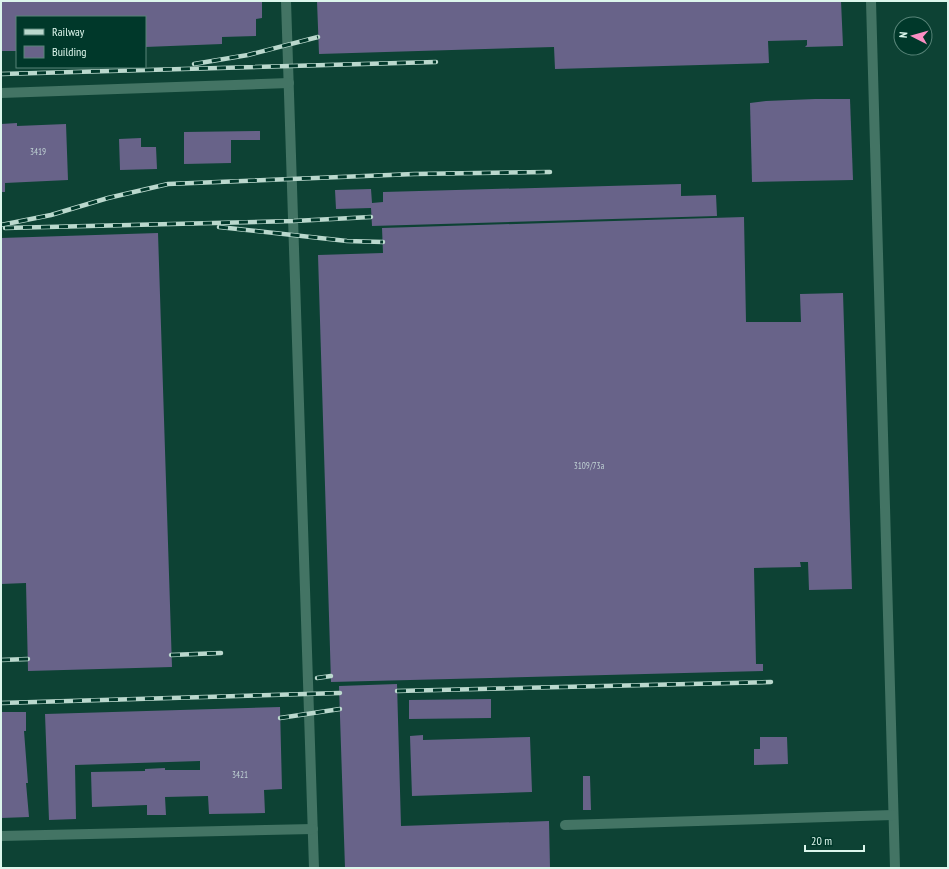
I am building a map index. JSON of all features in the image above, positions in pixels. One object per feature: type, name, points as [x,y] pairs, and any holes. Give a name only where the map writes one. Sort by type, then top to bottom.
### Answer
[{"type":"lane","points":[[286,1],[314,868]]},
{"type":"lane","points":[[871,1],[895,868]]},
{"type":"lane","points":[[1,93],[289,83]]},
{"type":"lane","points":[[565,825],[893,815]]},
{"type":"lane","points":[[1,836],[313,829]]},
{"type":"building","points":[[1,1],[262,1],[262,18],[256,19],[256,36],[222,37],[222,44],[146,47],[146,16],[16,16],[16,51],[1,51]]},
{"type":"building","points":[[317,1],[841,1],[843,46],[805,47],[807,45],[807,40],[768,41],[769,63],[555,69],[554,47],[319,54]]},
{"type":"building","points":[[815,99],[850,99],[853,180],[752,182],[750,103]]},
{"type":"building","points":[[17,123],[17,126],[66,124],[68,180],[5,183],[5,192],[1,192],[1,124]]},
{"type":"building","points":[[260,131],[260,140],[231,140],[231,163],[184,164],[184,132]]},
{"type":"building","points":[[141,138],[141,147],[156,147],[157,169],[120,170],[119,139]]},
{"type":"building","points":[[681,184],[681,196],[716,195],[717,216],[372,226],[371,208],[336,209],[335,190],[371,189],[372,203],[383,202],[383,192]]},
{"type":"building","points":[[744,217],[746,322],[801,322],[800,294],[843,293],[852,589],[809,590],[808,562],[800,562],[801,567],[754,568],[756,664],[763,664],[763,671],[331,682],[318,255],[383,253],[382,228]]},
{"type":"building","points":[[158,233],[172,667],[28,671],[26,583],[1,584],[1,238]]},
{"type":"building","points":[[397,684],[401,826],[549,821],[550,868],[345,868],[339,686]]},
{"type":"building","points":[[491,699],[491,718],[409,719],[409,700]]},
{"type":"building","points":[[280,707],[282,789],[264,790],[265,813],[209,814],[208,796],[165,797],[166,815],[147,815],[147,805],[92,807],[91,772],[145,771],[145,769],[165,768],[165,770],[200,770],[200,761],[75,765],[76,819],[49,820],[45,714]]},
{"type":"building","points":[[1,712],[26,712],[26,731],[24,731],[29,817],[1,818]]},
{"type":"building","points":[[423,735],[423,740],[530,737],[532,792],[412,796],[410,736]]},
{"type":"building","points":[[760,737],[787,737],[788,764],[754,765],[754,749],[760,749]]},
{"type":"building","points":[[583,776],[590,776],[591,810],[583,810]]},
{"type":"railway","points":[[194,64],[248,55],[318,37]]},
{"type":"railway","points":[[1,74],[436,62]]},
{"type":"railway","points":[[1,225],[51,215],[108,198],[168,184],[414,174],[550,172]]},
{"type":"railway","points":[[5,228],[294,221],[371,217]]},
{"type":"railway","points":[[219,227],[347,241],[383,242]]},
{"type":"railway","points":[[171,655],[221,653]]},
{"type":"railway","points":[[1,660],[28,659]]},
{"type":"railway","points":[[317,678],[331,676]]},
{"type":"railway","points":[[397,691],[771,682]]},
{"type":"railway","points":[[1,703],[340,693]]},
{"type":"railway","points":[[280,718],[340,709]]}]
